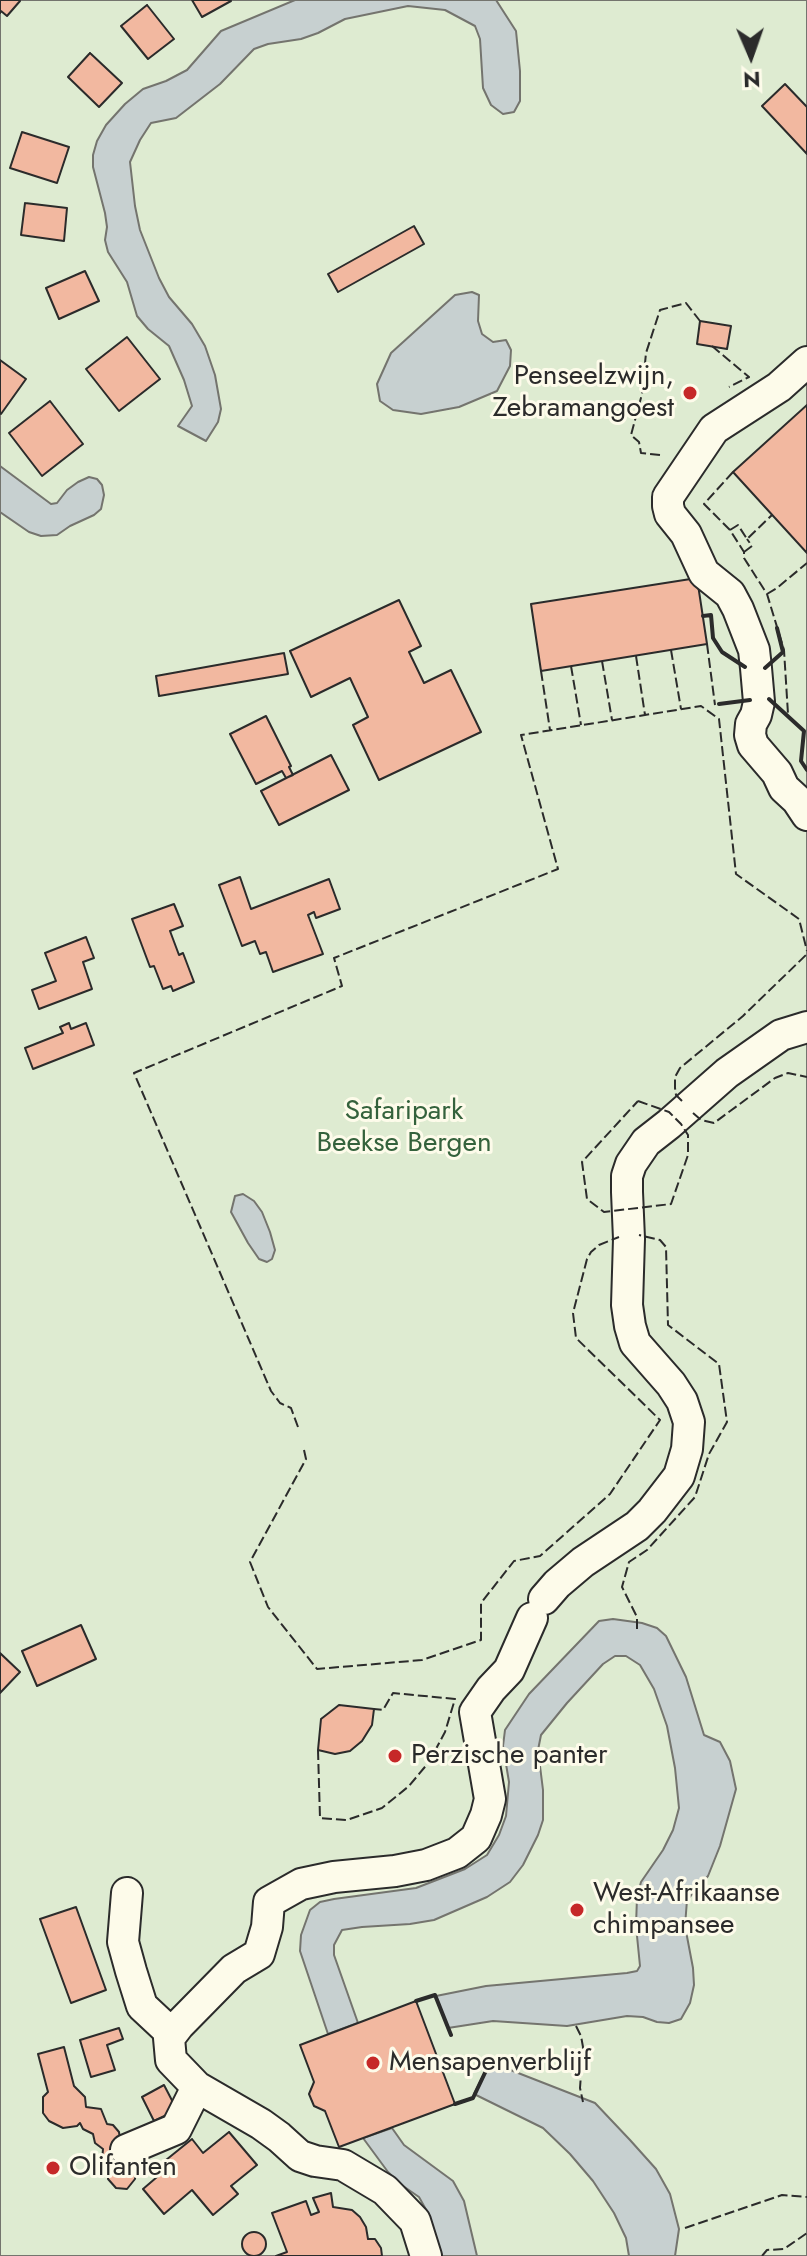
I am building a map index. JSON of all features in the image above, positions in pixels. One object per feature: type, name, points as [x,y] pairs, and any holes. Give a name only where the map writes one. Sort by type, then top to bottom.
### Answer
[{"type":"street","points":[[807,362],[779,387],[714,429],[668,497],[670,514],[686,534],[704,573],[730,594],[754,650],[759,702],[751,724],[753,745],[807,815]]},
{"type":"street","points":[[426,2256],[415,2221],[385,2190],[343,2165],[300,2156],[261,2124],[197,2087],[171,2060],[169,2038],[234,1969],[259,1954],[267,1927],[269,1902],[301,1884],[426,1865],[457,1853],[476,1838],[490,1799],[475,1712],[509,1670],[538,1608],[557,1584],[583,1562],[637,1526],[679,1476],[686,1457],[689,1422],[686,1411],[671,1384],[631,1335],[627,1305],[627,1176],[631,1164],[646,1142],[727,1073],[767,1043],[807,1027]]},
{"type":"street","points":[[127,1893],[123,1942],[142,2006],[172,2034]]},
{"type":"street","points":[[126,2150],[176,2129],[197,2087]]},
{"type":"green space","name":"Safaripark Beekse Bergen","points":[[0,0],[807,0],[807,2256],[0,2256]]},
{"type":"shaded area","points":[[295,0],[496,0],[516,31],[520,101],[514,112],[503,114],[491,105],[483,88],[480,39],[475,26],[445,10],[408,6],[345,19],[301,39],[254,49],[220,84],[176,118],[151,123],[130,162],[135,206],[140,230],[159,278],[205,346],[215,375],[221,409],[218,422],[206,441],[178,426],[192,406],[184,380],[169,346],[137,316],[127,282],[108,252],[105,213],[93,167],[93,155],[106,125],[143,89],[187,70],[221,31]]},
{"type":"shaded area","points":[[472,292],[479,295],[478,321],[482,334],[493,342],[506,340],[511,350],[510,366],[497,391],[459,407],[421,414],[393,410],[380,401],[377,384],[391,353],[455,295]]},
{"type":"shaded area","points":[[0,466],[51,504],[57,503],[78,482],[89,477],[97,479],[104,495],[101,509],[57,535],[41,536],[29,532],[0,512]]},
{"type":"shaded area","points":[[243,1194],[254,1201],[262,1212],[270,1232],[275,1250],[272,1259],[267,1262],[259,1259],[231,1212],[235,1196]]},
{"type":"shaded area","points":[[613,1619],[642,1623],[657,1628],[666,1636],[686,1677],[704,1735],[720,1742],[730,1761],[736,1789],[708,1876],[687,1900],[685,1926],[694,1985],[690,2003],[681,2019],[669,2023],[627,2016],[567,2026],[493,2021],[448,2028],[436,1996],[486,1986],[627,1973],[637,1971],[640,1966],[637,1897],[641,1882],[673,1830],[679,1808],[667,1726],[654,1689],[640,1665],[626,1656],[615,1656],[603,1664],[541,1735],[538,1750],[543,1820],[523,1865],[510,1882],[487,1897],[434,1920],[342,1930],[334,1945],[334,1955],[358,2023],[328,2034],[300,1951],[301,1935],[310,1910],[320,1902],[334,1899],[416,1888],[465,1869],[487,1855],[506,1816],[509,1782],[503,1746],[505,1730],[529,1694],[599,1621]]},
{"type":"shaded area","points":[[490,2062],[595,2103],[656,2169],[670,2194],[679,2229],[675,2256],[629,2256],[626,2238],[614,2213],[570,2154],[543,2128],[474,2094]]},
{"type":"shaded area","points":[[392,2128],[404,2145],[453,2181],[464,2201],[477,2256],[439,2256],[429,2215],[419,2197],[388,2172],[363,2138]]},
{"type":"building","points":[[0,0],[20,1],[7,16],[0,13]]},
{"type":"building","points":[[192,0],[230,0],[231,1],[202,17]]},
{"type":"building","points":[[147,5],[174,39],[148,59],[121,26]]},
{"type":"building","points":[[90,53],[122,83],[99,107],[68,77]]},
{"type":"building","points":[[785,84],[807,107],[807,154],[762,106]]},
{"type":"building","points":[[22,132],[69,147],[57,183],[10,168]]},
{"type":"building","points":[[25,203],[67,208],[64,241],[21,235]]},
{"type":"building","points":[[414,226],[424,244],[338,292],[328,274]]},
{"type":"building","points":[[85,271],[99,301],[59,319],[46,288]]},
{"type":"building","points":[[700,321],[731,326],[727,349],[697,344]]},
{"type":"building","points":[[127,337],[160,379],[119,411],[86,369]]},
{"type":"building","points":[[0,360],[26,379],[1,414],[0,413]]},
{"type":"building","points":[[50,401],[83,444],[42,476],[9,433]]},
{"type":"building","points":[[807,405],[807,553],[733,472]]},
{"type":"building","points":[[697,578],[707,644],[541,671],[531,604]]},
{"type":"building","points":[[399,600],[421,646],[409,652],[424,683],[451,670],[481,732],[379,780],[353,725],[368,717],[350,678],[311,697],[290,651]]},
{"type":"building","points":[[284,653],[288,674],[159,696],[156,676]]},
{"type":"building","points":[[266,716],[293,775],[286,778],[282,771],[256,784],[230,734]]},
{"type":"building","points":[[331,755],[349,790],[279,825],[261,791]]},
{"type":"building","points":[[240,877],[251,909],[329,879],[340,909],[316,918],[314,912],[308,915],[323,954],[273,972],[266,952],[260,954],[255,941],[242,946],[219,885]]},
{"type":"building","points":[[174,904],[183,926],[170,931],[194,982],[173,991],[171,986],[163,989],[154,966],[150,967],[132,919]]},
{"type":"building","points":[[86,937],[94,958],[83,962],[92,989],[39,1009],[32,990],[56,981],[45,953]]},
{"type":"building","points":[[69,1023],[71,1029],[86,1023],[94,1045],[33,1069],[25,1048],[63,1033],[60,1027]]},
{"type":"building","points":[[81,1625],[96,1659],[37,1686],[22,1651]]},
{"type":"building","points":[[0,1653],[20,1672],[0,1693]]},
{"type":"building","points":[[339,1705],[374,1709],[372,1725],[362,1741],[350,1751],[335,1754],[318,1750],[321,1719]]},
{"type":"building","points":[[76,1907],[106,1990],[71,2003],[40,1919]]},
{"type":"building","name":"Mensapenverblijf","points":[[416,2001],[455,2104],[339,2147],[325,2111],[314,2106],[309,2094],[314,2082],[300,2045]]},
{"type":"building","points":[[119,2028],[123,2039],[107,2045],[115,2070],[91,2077],[80,2040]]},
{"type":"building","points":[[64,2047],[74,2086],[85,2097],[86,2107],[101,2109],[107,2124],[113,2125],[119,2132],[128,2160],[136,2168],[135,2179],[127,2189],[116,2188],[108,2179],[108,2168],[102,2161],[103,2149],[95,2143],[93,2134],[83,2129],[80,2123],[63,2128],[49,2121],[43,2113],[43,2097],[48,2092],[38,2054]]},
{"type":"building","points":[[164,2085],[177,2110],[154,2121],[142,2097]]},
{"type":"building","points":[[229,2132],[257,2165],[231,2186],[238,2194],[213,2215],[192,2190],[164,2214],[143,2189],[171,2165],[166,2160],[192,2139],[203,2153]]},
{"type":"building","points":[[331,2193],[333,2207],[352,2210],[360,2217],[368,2239],[375,2239],[382,2256],[276,2256],[287,2252],[272,2213],[306,2201],[311,2215],[319,2212],[313,2198]]},
{"type":"building","points":[[254,2232],[263,2235],[266,2244],[263,2253],[254,2256],[245,2253],[242,2244],[245,2235]]},
{"type":"fence","points":[[660,455],[641,453],[639,442],[631,435],[642,394],[646,353],[660,310],[686,303],[700,321]]},
{"type":"fence","points":[[712,346],[749,377],[729,387]]},
{"type":"fence","points":[[733,472],[704,504],[730,530],[767,594],[784,650],[788,714]]},
{"type":"fence","points":[[730,530],[738,525],[747,539],[772,515]]},
{"type":"fence","points":[[744,552],[752,546],[747,539]]},
{"type":"fence","points":[[767,594],[807,563]]},
{"type":"fence","points":[[707,644],[715,705]]},
{"type":"fence","points":[[671,650],[681,709]]},
{"type":"fence","points":[[636,656],[645,715]]},
{"type":"fence","points":[[602,661],[612,720]]},
{"type":"fence","points":[[571,666],[581,725]]},
{"type":"fence","points":[[541,671],[550,730]]},
{"type":"fence","points":[[298,1427],[291,1408],[280,1403],[271,1391],[134,1073],[342,986],[334,958],[558,869],[521,735],[701,706],[719,719],[736,874],[799,919],[807,951]]},
{"type":"fence","points":[[682,1101],[676,1095],[675,1088],[675,1077],[680,1068],[743,1016],[807,954]]},
{"type":"fence","points":[[693,1113],[701,1120],[714,1123],[775,1078],[788,1073],[807,1077]]},
{"type":"fence","points":[[638,1101],[669,1112],[681,1124],[688,1135],[688,1155],[671,1204],[604,1212],[587,1199],[582,1162],[638,1101]]},
{"type":"fence","points":[[637,1629],[637,1617],[622,1587],[629,1562],[647,1550],[695,1497],[709,1454],[727,1422],[719,1364],[668,1325],[666,1247],[660,1240],[639,1235]]},
{"type":"fence","points":[[304,1450],[306,1459],[250,1562],[268,1607],[317,1669],[422,1660],[481,1640],[481,1603],[514,1561],[540,1556],[610,1494],[660,1420],[576,1338],[573,1313],[587,1259],[599,1245],[619,1237]]},
{"type":"fence","points":[[318,1750],[320,1818],[347,1820],[382,1808],[409,1786],[429,1762],[445,1732],[455,1699],[393,1693],[383,1710],[374,1709]]},
{"type":"fence","points":[[576,2026],[583,2047],[580,2088],[583,2102]]},
{"type":"fence","points":[[685,2228],[782,2195],[807,2197]]},
{"type":"fence","points":[[762,2256],[767,2250],[784,2249],[807,2233]]},
{"type":"wall","points":[[703,616],[711,615],[713,638],[722,652],[745,667]]},
{"type":"wall","points":[[765,668],[783,652],[777,628]]},
{"type":"wall","points":[[769,699],[804,731],[801,761],[807,770]]},
{"type":"wall","points":[[719,704],[750,700]]},
{"type":"wall","points":[[416,2001],[435,1995],[451,2035]]},
{"type":"wall","points":[[455,2104],[473,2098],[492,2058]]},
{"type":"place","name":"Penseelzwijn, Zebramangoest","points":[[690,393]]},
{"type":"place","name":"Perzische panter","points":[[395,1756]]},
{"type":"place","name":"West-Afrikaanse chimpansee","points":[[577,1910]]},
{"type":"place","name":"Mensapenverblijf","points":[[373,2063]]},
{"type":"place","name":"Olifanten","points":[[53,2168]]}]
